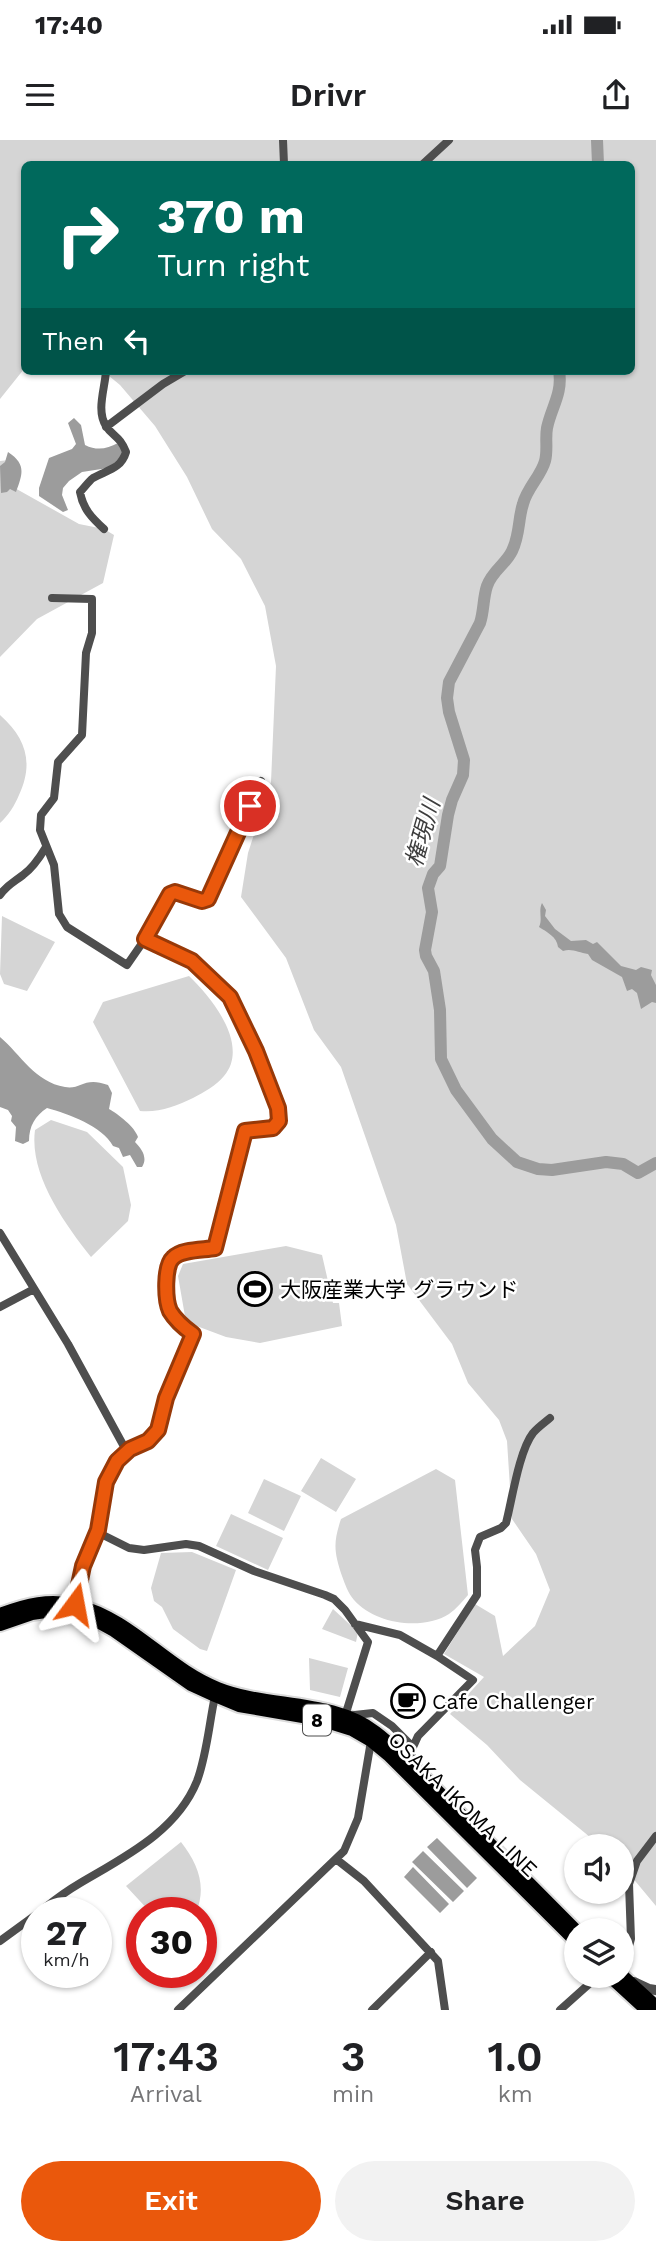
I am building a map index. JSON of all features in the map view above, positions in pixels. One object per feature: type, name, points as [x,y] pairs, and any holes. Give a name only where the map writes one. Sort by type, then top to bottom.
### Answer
[{"type":"main road","name":"OSAKA IKOMA LINE","points":[[0,1615],[37,1602],[59,1601],[75,1604],[111,1618],[176,1665],[217,1688],[243,1697],[320,1709],[345,1716],[375,1731],[564,1918]]},
{"type":"main road","name":"OSAKA IKOMA LINE","points":[[0,1625],[32,1614],[58,1610],[85,1615],[114,1631],[191,1685],[215,1696],[248,1708],[320,1720],[352,1730],[388,1755],[564,1930]]},
{"type":"main road","points":[[634,1986],[656,2006]]},
{"type":"main road","points":[[622,1988],[642,2007]]},
{"type":"street","points":[[283,140],[284,161]]},
{"type":"street","points":[[426,161],[449,140]]},
{"type":"street","points":[[104,529],[88,514],[80,492],[91,480],[123,460],[126,452],[123,443],[106,427],[100,410],[106,375]]},
{"type":"street","points":[[106,427],[179,375]]},
{"type":"street","points":[[52,598],[92,599],[92,633],[86,653],[82,735],[58,762],[54,798],[41,816],[40,830],[54,865],[59,914],[67,928],[127,965],[170,894],[175,892],[202,901],[208,899],[261,781]]},
{"type":"street","points":[[0,895],[11,881],[23,875],[37,861],[46,847]]},
{"type":"street","points":[[75,1604],[83,1566],[97,1532],[106,1482],[117,1461],[127,1452],[148,1441],[158,1430],[166,1398],[193,1334],[180,1326],[168,1308],[166,1268],[178,1254],[215,1248],[245,1131],[273,1128],[279,1121],[278,1108],[256,1051],[230,997],[192,961],[145,939]]},
{"type":"street","points":[[0,1233],[68,1343],[127,1452]]},
{"type":"street","points":[[0,1307],[34,1289]]},
{"type":"street","points":[[437,1656],[477,1595],[475,1550],[480,1537],[506,1523],[528,1442],[532,1434],[550,1418]]},
{"type":"street","points":[[97,1532],[129,1548],[144,1550],[186,1544],[199,1546],[254,1571],[325,1595],[340,1604],[368,1642],[345,1716],[373,1713],[392,1726],[412,1747]]},
{"type":"street","points":[[355,1624],[400,1635],[473,1680],[418,1736],[412,1747],[410,1763]]},
{"type":"street","points":[[59,1897],[146,1843],[177,1813],[189,1797],[202,1766],[215,1696]]},
{"type":"street","points":[[178,2010],[344,1851],[358,1818],[371,1741]]},
{"type":"street","points":[[629,1918],[631,1874],[636,1861],[656,1836]]},
{"type":"street","points":[[336,1859],[364,1881],[438,1961],[445,2010]]},
{"type":"street","points":[[0,1941],[21,1925]]},
{"type":"street","points":[[372,2010],[430,1952]]},
{"type":"street","points":[[634,1982],[656,1990]]},
{"type":"street","points":[[560,2010],[585,1988]]},
{"type":"shaded area","points":[[0,140],[656,140],[656,1906],[634,1880],[634,1834],[586,1834],[520,1780],[487,1745],[450,1714],[484,1677],[444,1654],[475,1604],[495,1616],[503,1656],[535,1626],[550,1590],[536,1554],[512,1519],[507,1441],[499,1420],[468,1383],[452,1344],[407,1284],[396,1225],[341,1067],[314,1030],[286,958],[241,897],[248,853],[271,782],[276,666],[265,606],[241,559],[212,529],[187,477],[155,426],[120,385],[108,375],[635,375],[635,161],[21,161],[21,373],[0,399]]},
{"type":"shaded area","points":[[74,418],[81,425],[85,445],[102,448],[118,443],[122,456],[108,468],[82,472],[69,481],[63,488],[62,495],[68,510],[63,512],[39,496],[39,488],[49,458],[72,449],[76,444],[68,423]]},
{"type":"shaded area","points":[[8,452],[18,461],[21,474],[16,492],[10,489],[1,493],[0,466],[5,462]]},
{"type":"shaded area","points":[[9,460],[13,487],[79,524],[104,529],[114,535],[103,583],[37,619],[0,657],[0,461]]},
{"type":"shaded area","points":[[0,715],[21,742],[25,752],[26,772],[19,795],[0,823]]},
{"type":"shaded area","points":[[542,903],[546,910],[545,916],[555,929],[571,941],[586,940],[593,944],[597,942],[621,966],[652,970],[651,975],[656,985],[656,1003],[652,1002],[641,1009],[637,993],[632,989],[627,991],[622,977],[592,960],[588,954],[563,951],[558,947],[554,938],[539,927]]},
{"type":"shaded area","points":[[2,916],[55,942],[27,991],[4,984],[0,974]]},
{"type":"shaded area","points":[[189,976],[208,997],[225,1023],[233,1050],[231,1064],[217,1083],[193,1098],[167,1108],[140,1111],[93,1022],[103,1002]]},
{"type":"shaded area","points":[[0,1037],[37,1074],[54,1084],[65,1087],[75,1087],[88,1082],[108,1085],[112,1093],[109,1109],[126,1121],[136,1133],[138,1137],[135,1142],[144,1157],[142,1167],[137,1167],[130,1155],[123,1157],[119,1148],[113,1146],[93,1127],[75,1117],[47,1108],[34,1122],[29,1141],[23,1144],[15,1141],[16,1127],[11,1121],[12,1116],[8,1110],[0,1107]]},
{"type":"shaded area","points":[[51,1120],[87,1132],[123,1167],[131,1205],[128,1221],[91,1257],[60,1213],[37,1164],[35,1130]]},
{"type":"shaded area","name":"大阪産業大学 グラウンド","points":[[286,1246],[322,1255],[333,1303],[339,1303],[342,1326],[260,1343],[226,1337],[186,1322],[178,1276],[183,1264]]},
{"type":"shaded area","points":[[321,1458],[356,1479],[336,1512],[301,1491]]},
{"type":"shaded area","points":[[436,1469],[455,1480],[468,1595],[452,1612],[426,1622],[399,1622],[374,1615],[354,1600],[339,1568],[336,1548],[341,1519]]},
{"type":"shaded area","points":[[264,1479],[301,1496],[284,1531],[248,1513]]},
{"type":"shaded area","points":[[231,1514],[283,1538],[268,1570],[216,1546]]},
{"type":"shaded area","points":[[192,1552],[236,1570],[207,1651],[200,1649],[173,1629],[162,1607],[154,1601],[151,1588],[161,1553]]},
{"type":"shaded area","points":[[333,1609],[358,1632],[356,1642],[322,1629]]},
{"type":"shaded area","points":[[309,1658],[348,1668],[340,1697],[310,1690]]},
{"type":"shaded area","points":[[437,1838],[477,1878],[467,1888],[427,1847]]},
{"type":"shaded area","points":[[181,1842],[196,1867],[201,1894],[200,1897],[136,1897],[126,1886]]},
{"type":"shaded area","points":[[423,1851],[464,1891],[453,1902],[412,1862]]},
{"type":"shaded area","points":[[413,1867],[449,1904],[440,1913],[404,1877]]},
{"type":"waterway","name":"権現川","points":[[597,140],[598,161]]},
{"type":"waterway","name":"権現川","points":[[560,375],[556,400],[547,428],[545,461],[525,498],[512,551],[489,581],[480,623],[449,682],[449,712],[464,760],[463,775],[448,815],[440,866],[433,874],[428,888],[432,912],[425,950],[434,971],[440,1010],[441,1059],[456,1090],[492,1139],[517,1162],[538,1169],[552,1170],[606,1162],[623,1164],[638,1173],[656,1163]]},
{"type":"place","name":"大阪産業大学 グラウンド","points":[[255,1289]]},
{"type":"place","name":"Cafe Challenger","points":[[408,1701]]},
{"type":"route","points":[[75,1604],[83,1566],[98,1530],[106,1482],[117,1461],[130,1449],[148,1441],[158,1430],[166,1398],[193,1334],[180,1326],[168,1308],[166,1268],[178,1254],[215,1248],[245,1131],[273,1128],[279,1121],[278,1108],[256,1051],[230,997],[192,961],[145,939],[170,894],[175,892],[202,901],[208,899],[250,806]]}]
